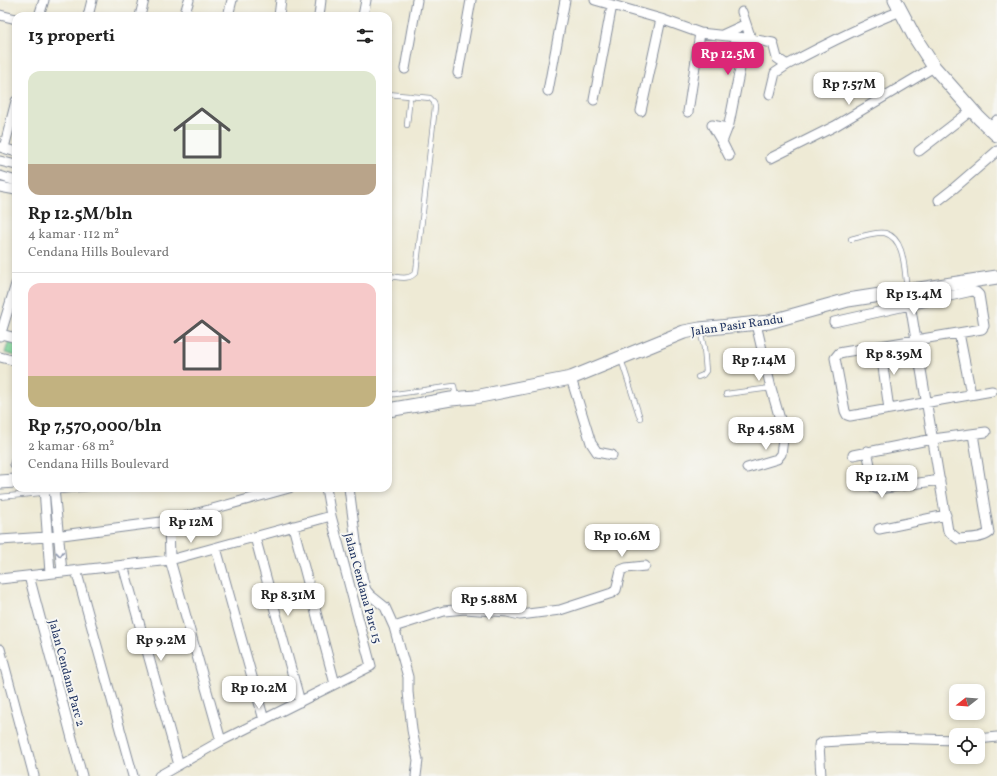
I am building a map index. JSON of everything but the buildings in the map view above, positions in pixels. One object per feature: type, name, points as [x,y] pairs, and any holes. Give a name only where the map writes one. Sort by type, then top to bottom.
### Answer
[{"type":"main road","points":[[898,5],[914,36],[934,67],[972,110],[995,128]]},
{"type":"main road","name":"Jalan Pasir Randu","points":[[392,409],[451,399],[475,397],[571,378],[621,359],[645,347],[684,332],[700,329],[756,324],[785,318],[848,300],[908,292],[997,277]]},
{"type":"main road","points":[[0,482],[12,481]]},
{"type":"street","points":[[40,12],[44,0]]},
{"type":"street","points":[[89,12],[92,0]]},
{"type":"street","points":[[141,12],[144,0]]},
{"type":"street","points":[[185,12],[189,0]]},
{"type":"street","points":[[229,12],[232,0]]},
{"type":"street","points":[[280,12],[281,0]]},
{"type":"street","points":[[320,12],[321,0]]},
{"type":"street","points":[[364,12],[366,0]]},
{"type":"street","points":[[405,69],[417,0]]},
{"type":"street","points":[[458,74],[471,0]]},
{"type":"street","points":[[548,91],[565,0]]},
{"type":"street","points":[[595,0],[661,18],[700,33],[749,38],[773,43],[777,58],[770,94]]},
{"type":"street","points":[[594,100],[612,5]]},
{"type":"street","points":[[775,73],[833,40],[868,24],[898,5]]},
{"type":"street","points":[[722,142],[728,128],[749,38],[742,12]]},
{"type":"street","points":[[0,15],[12,18]]},
{"type":"street","points":[[641,111],[661,18]]},
{"type":"street","points":[[721,35],[746,24]]},
{"type":"street","points":[[688,112],[700,33]]},
{"type":"street","points":[[777,58],[787,65]]},
{"type":"street","points":[[771,158],[835,126],[934,67]]},
{"type":"street","points":[[920,151],[972,110]]},
{"type":"street","points":[[12,114],[2,148],[12,151]]},
{"type":"street","points":[[728,128],[712,125],[730,156]]},
{"type":"street","points":[[939,200],[997,151]]},
{"type":"street","points":[[0,161],[12,164]]},
{"type":"street","points":[[0,176],[12,180]]},
{"type":"street","points":[[0,187],[12,189]]},
{"type":"street","points":[[834,322],[972,291],[978,293],[983,328],[839,353],[835,358],[847,415],[850,416],[992,391]]},
{"type":"street","points":[[908,292],[948,531],[958,538],[978,537],[989,533],[973,434]]},
{"type":"street","points":[[12,297],[0,335],[12,337]]},
{"type":"street","points":[[747,468],[777,459],[781,454],[784,433],[771,388],[756,324]]},
{"type":"street","points":[[959,333],[971,394]]},
{"type":"street","points":[[880,346],[889,409]]},
{"type":"street","points":[[0,357],[12,360]]},
{"type":"street","points":[[571,378],[591,443],[597,452],[612,455]]},
{"type":"street","points":[[852,455],[933,439],[986,432]]},
{"type":"street","points":[[867,451],[875,488],[878,489],[940,480]]},
{"type":"street","points":[[49,492],[58,536],[62,572]]},
{"type":"street","points":[[49,492],[47,537],[50,573]]},
{"type":"street","points":[[0,540],[58,536],[169,521],[274,492]]},
{"type":"street","name":"Jalan Cendana Parc 15","points":[[327,492],[331,516],[371,666],[335,684]]},
{"type":"street","points":[[349,492],[363,581],[366,590],[370,595],[385,607],[394,627],[408,677],[412,730],[418,760],[416,776]]},
{"type":"street","points":[[879,529],[946,515]]},
{"type":"street","points":[[0,579],[170,560],[331,516]]},
{"type":"street","points":[[169,521],[170,560],[221,741]]},
{"type":"street","points":[[159,776],[221,741],[335,684],[293,526]]},
{"type":"street","points":[[256,537],[300,702]]},
{"type":"street","points":[[216,548],[264,720]]},
{"type":"street","points":[[123,565],[179,765]]},
{"type":"street","points":[[394,627],[444,611],[465,609],[507,612],[520,615],[560,610],[612,593],[616,590],[621,570],[645,566]]},
{"type":"street","points":[[76,570],[133,776]]},
{"type":"street","name":"Jalan Cendana Parc 2","points":[[29,576],[82,776]]},
{"type":"street","points":[[0,649],[34,776]]},
{"type":"street","points":[[985,738],[997,737]]},
{"type":"street","points":[[821,776],[820,745],[823,742],[888,738],[949,740]]},
{"type":"lane","points":[[392,94],[430,98],[434,102],[435,107],[416,272],[413,276],[408,278],[392,276]]},
{"type":"lane","points":[[407,125],[410,96]]},
{"type":"lane","points":[[851,239],[876,233],[885,233],[894,239],[902,250],[908,292]]},
{"type":"lane","points":[[698,377],[703,375],[706,371],[704,348],[700,329]]},
{"type":"lane","points":[[621,359],[640,418]]},
{"type":"lane","points":[[392,394],[454,386],[455,391],[451,399]]},
{"type":"lane","points":[[726,394],[771,388]]},
{"type":"lane","points":[[0,497],[35,492]]},
{"type":"green space","points":[[9,340],[12,341],[12,355],[5,353]]}]
